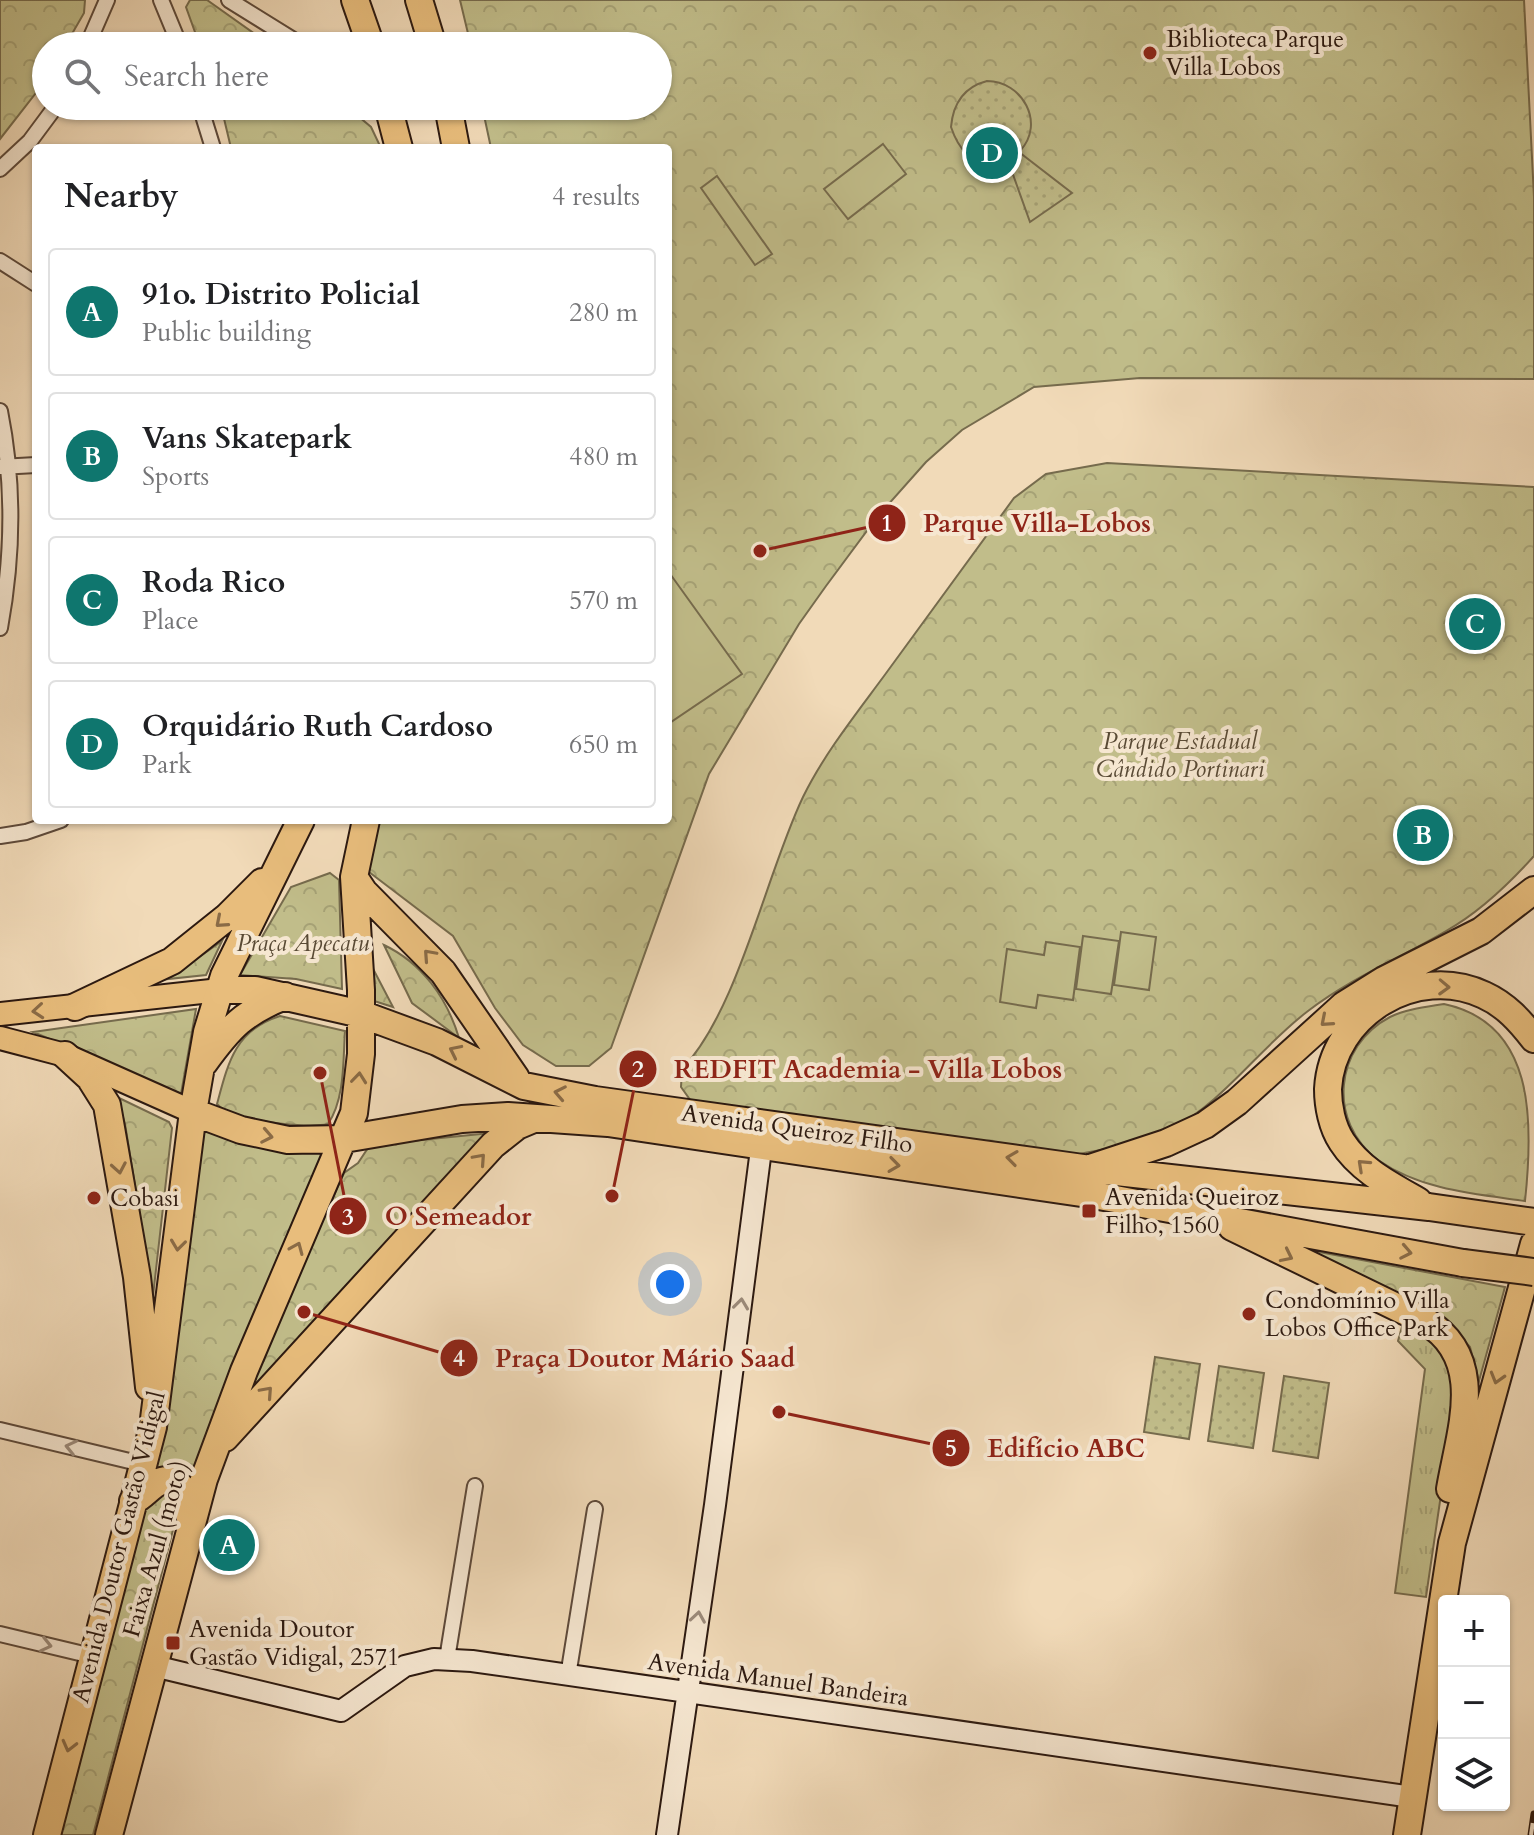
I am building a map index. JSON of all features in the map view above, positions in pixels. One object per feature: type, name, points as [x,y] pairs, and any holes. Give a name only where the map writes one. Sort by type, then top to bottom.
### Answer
[{"type":"highway","points":[[355,0],[366,32]]},
{"type":"highway","points":[[419,0],[429,32]]},
{"type":"highway","points":[[392,120],[398,144]]},
{"type":"highway","points":[[451,120],[455,144]]},
{"type":"highway","points":[[193,1112],[220,990],[299,824]]},
{"type":"highway","points":[[108,1835],[191,1518],[214,1450],[344,1139],[358,1084],[361,1014],[354,877],[365,824]]},
{"type":"highway","points":[[75,1007],[172,961],[227,917],[276,868]]},
{"type":"highway","points":[[354,877],[373,901],[436,963],[481,1025],[504,1064],[524,1086]]},
{"type":"highway","points":[[1090,1169],[1166,1143],[1205,1125],[1237,1102],[1344,1005],[1481,931],[1534,890]]},
{"type":"highway","points":[[1429,1207],[1373,1175],[1339,1137],[1328,1099],[1329,1077],[1334,1053],[1344,1034],[1387,1000],[1435,986],[1484,995],[1517,1016],[1534,1039]]},
{"type":"highway","name":"Avenida Queiroz Filho","points":[[220,990],[255,990],[361,1014],[437,1042],[524,1086],[763,1136],[1463,1263],[1534,1272]]},
{"type":"highway","points":[[201,1068],[235,1023],[252,1009],[285,996]]},
{"type":"highway","points":[[65,1055],[90,1078],[107,1105],[137,1277],[153,1427]]},
{"type":"highway","name":"Avenida Queiroz Filho","points":[[193,1112],[265,1136],[344,1139],[462,1119],[537,1117],[1090,1169],[1429,1207],[1534,1222]]},
{"type":"highway","name":"Avenida Doutor Gastão Vidigal","points":[[47,1835],[153,1427],[193,1112]]},
{"type":"highway","points":[[214,1450],[493,1145],[517,1126],[537,1117]]},
{"type":"highway","points":[[1220,1218],[1245,1236],[1425,1321],[1456,1348],[1467,1382],[1446,1518],[1452,1543]]},
{"type":"highway","points":[[1407,1835],[1452,1543],[1534,1244]]},
{"type":"highway","points":[[133,1501],[155,1482],[169,1480],[181,1487],[191,1518]]},
{"type":"main road","name":"Avenida Queiroz Filho","points":[[0,1014],[75,1007],[139,996],[220,990]]},
{"type":"main road","name":"Avenida Queiroz Filho","points":[[0,1038],[65,1055],[193,1112]]},
{"type":"street","points":[[93,32],[107,0]]},
{"type":"street","points":[[161,0],[174,32]]},
{"type":"street","points":[[229,0],[280,32]]},
{"type":"street","points":[[0,169],[30,141],[46,120]]},
{"type":"street","points":[[204,120],[212,144]]},
{"type":"street","points":[[0,261],[32,281]]},
{"type":"street","points":[[0,411],[7,573],[0,628]]},
{"type":"street","points":[[4,467],[32,465]]},
{"type":"street","points":[[0,836],[49,824]]},
{"type":"street","points":[[667,1835],[715,1505],[763,1136]]},
{"type":"street","name":"Faixa Azul (moto)","points":[[108,1835],[191,1518],[227,1406],[281,1285]]},
{"type":"street","points":[[0,1430],[142,1464]]},
{"type":"street","points":[[447,1659],[475,1486]]},
{"type":"street","points":[[568,1676],[595,1509]]},
{"type":"street","points":[[0,1634],[92,1656]]},
{"type":"street","name":"Avenida Manuel Bandeira","points":[[154,1666],[341,1711],[405,1666],[447,1659],[1412,1797]]},
{"type":"green space","points":[[0,0],[85,0],[84,13],[73,32],[32,32],[32,98],[0,139]]},
{"type":"green space","points":[[190,0],[207,0],[252,32],[195,32],[186,7]]},
{"type":"green space","points":[[460,0],[1524,0],[1534,197],[1534,379],[1140,378],[1034,387],[962,430],[926,462],[878,516],[826,586],[799,624],[709,774],[611,1048],[589,1066],[556,1066],[523,1045],[495,1008],[453,936],[369,872],[365,843],[369,824],[672,824],[672,144],[490,144],[485,120],[672,120],[672,32],[468,32]]},
{"type":"green space","points":[[987,81],[1011,88],[1026,106],[1031,128],[1020,151],[1015,149],[1072,193],[1030,222],[1006,155],[1005,161],[995,163],[970,157],[959,145],[951,127],[961,98],[972,87]]},
{"type":"green space","points":[[224,120],[363,120],[371,127],[379,144],[230,144]]},
{"type":"green space","points":[[883,144],[906,174],[848,219],[824,189]]},
{"type":"green space","points":[[717,176],[772,254],[755,265],[701,188]]},
{"type":"green space","name":"Parque Estadual Cândido Portinari","points":[[1107,463],[1534,487],[1534,856],[1482,907],[1446,931],[1358,978],[1308,1011],[1190,1118],[1170,1130],[1124,1146],[1075,1155],[691,1101],[681,1087],[682,1069],[702,1044],[719,1013],[750,940],[789,828],[830,750],[1014,498],[1046,474]]},
{"type":"green space","points":[[672,577],[742,674],[672,721]]},
{"type":"green space","name":"Praça Apecatu","points":[[330,873],[339,880],[342,989],[296,979],[240,975],[291,887]]},
{"type":"green space","points":[[1121,932],[1156,937],[1149,990],[1114,985]]},
{"type":"green space","points":[[1083,936],[1119,941],[1111,994],[1076,989]]},
{"type":"green space","name":"Praça Apecatu","points":[[222,941],[206,975],[168,979]]},
{"type":"green space","points":[[1046,942],[1080,947],[1073,1000],[1038,995],[1036,1008],[1000,1002],[1007,949],[1044,955]]},
{"type":"green space","name":"Praça Apecatu","points":[[384,945],[410,962],[431,983],[448,1009],[459,1038],[412,1003]]},
{"type":"green space","name":"Praça Apecatu","points":[[369,961],[393,1007],[371,1000]]},
{"type":"green space","points":[[1444,1004],[1474,1015],[1496,1031],[1512,1053],[1522,1078],[1527,1107],[1529,1138],[1525,1201],[1449,1189],[1412,1178],[1378,1160],[1350,1126],[1344,1085],[1348,1065],[1357,1046],[1371,1030],[1390,1017]]},
{"type":"green space","points":[[196,1009],[181,1094],[33,1032]]},
{"type":"green space","name":"Praça Apecatu","points":[[280,1016],[345,1031],[338,1103],[328,1124],[304,1125],[253,1119],[225,1110],[217,1104],[230,1062],[243,1039],[265,1022]]},
{"type":"green space","points":[[117,1097],[169,1122],[172,1128],[153,1296],[125,1124]]},
{"type":"green space","points":[[206,1131],[262,1148],[323,1152],[324,1158],[194,1482],[154,1472],[202,1135]]},
{"type":"green space","points":[[491,1133],[247,1402],[242,1398],[344,1173],[358,1163],[370,1145]]},
{"type":"green space","points":[[1314,1251],[1505,1287],[1479,1381],[1470,1347],[1447,1321],[1313,1256]]},
{"type":"green space","points":[[1404,1320],[1446,1353],[1456,1392],[1426,1597],[1395,1593],[1425,1369],[1398,1341]]},
{"type":"green space","points":[[1155,1357],[1200,1364],[1189,1439],[1144,1432]]},
{"type":"green space","points":[[1219,1366],[1264,1373],[1253,1448],[1208,1441]]},
{"type":"green space","points":[[1284,1376],[1329,1383],[1318,1458],[1273,1451]]},
{"type":"green space","points":[[166,1488],[179,1507],[93,1835],[56,1835],[146,1503]]},
{"type":"railway","points":[[1531,1835],[1534,1814]]},
{"type":"place","name":"Biblioteca Parque Villa Lobos","points":[[1150,53]]},
{"type":"place","name":"Orquidário Ruth Cardoso","points":[[992,153]]},
{"type":"place","name":"Parque Villa-Lobos","points":[[760,551]]},
{"type":"place","name":"Roda Rico","points":[[1475,624]]},
{"type":"place","name":"Vans Skatepark","points":[[1423,835]]},
{"type":"place","name":"O Semeador","points":[[320,1073]]},
{"type":"place","name":"REDFIT Academia - Villa Lobos","points":[[612,1196]]},
{"type":"place","name":"Cobasi","points":[[94,1198]]},
{"type":"place","name":"Avenida Queiroz Filho, 1560","points":[[1089,1211]]},
{"type":"place","name":"Praça Doutor Mário Saad","points":[[304,1312]]},
{"type":"place","name":"Condomínio Villa Lobos Office Park","points":[[1249,1314]]},
{"type":"place","name":"Edifício ABC","points":[[779,1412]]},
{"type":"place","name":"91o. Distrito Policial","points":[[229,1545]]},
{"type":"place","name":"Avenida Doutor Gastão Vidigal, 2571","points":[[173,1643]]}]
